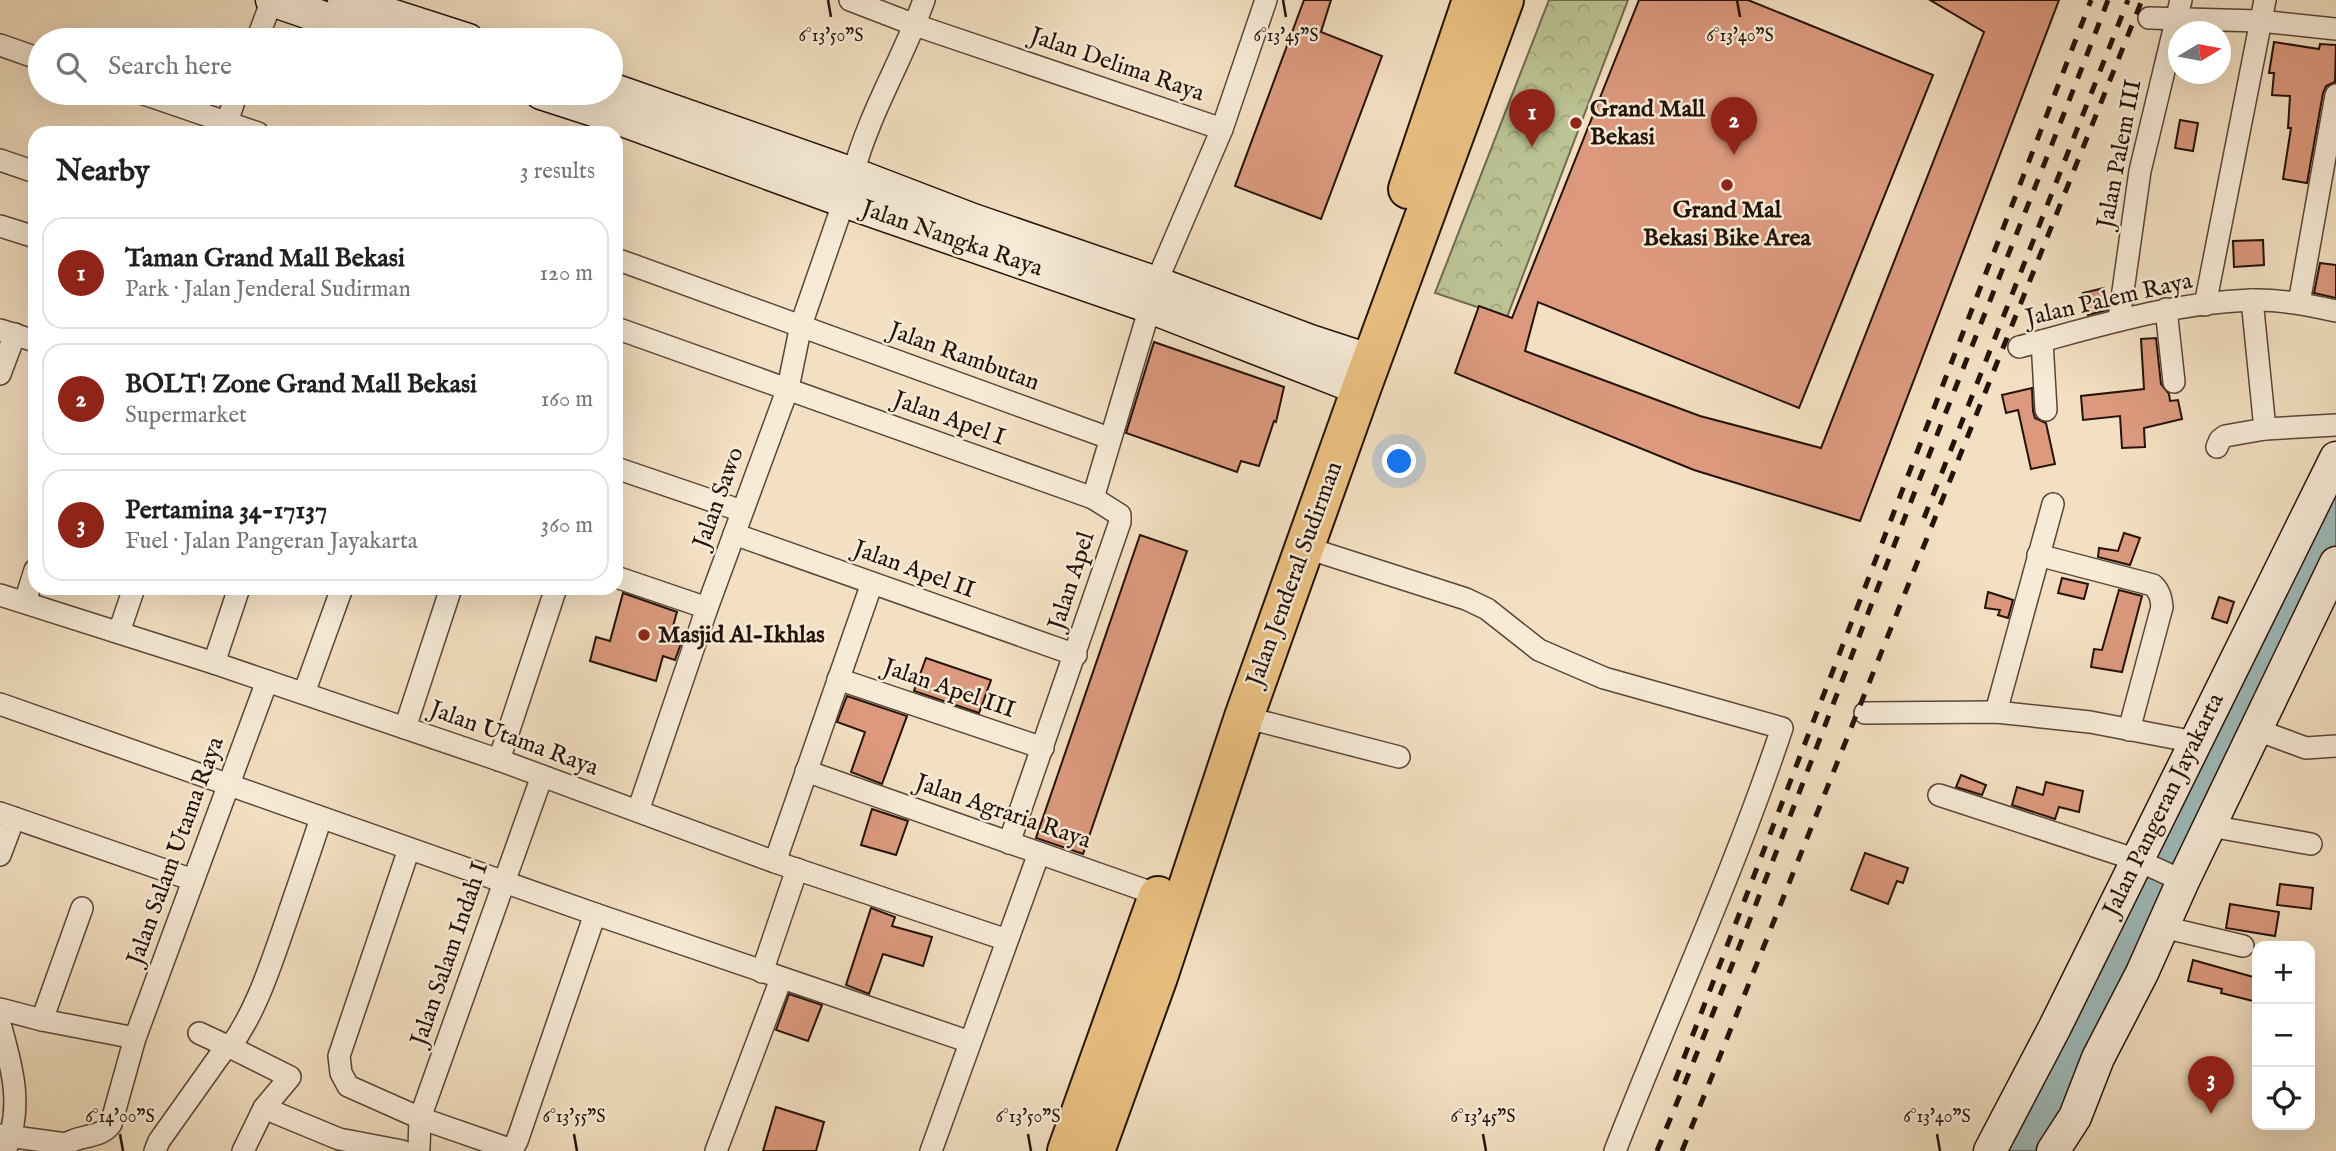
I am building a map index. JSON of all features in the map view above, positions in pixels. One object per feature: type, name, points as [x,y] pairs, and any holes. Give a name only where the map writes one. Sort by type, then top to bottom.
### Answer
[{"type":"highway","name":"Jalan Jenderal Sudirman","points":[[1067,1151],[1244,717],[1304,547],[1472,0]]},
{"type":"highway","name":"Jalan Jenderal Sudirman","points":[[1096,1151],[1170,899],[1206,754],[1504,0]]},
{"type":"street","points":[[262,28],[272,0],[353,28]]},
{"type":"street","points":[[344,0],[431,28]]},
{"type":"street","name":"Jalan Delima Raya","points":[[850,0],[915,25],[1222,129]]},
{"type":"street","name":"Jalan Sawo","points":[[638,811],[707,608],[788,388],[801,325],[860,148],[924,0]]},
{"type":"street","name":"Jalan Apel","points":[[1009,843],[1076,655],[1120,518],[1116,511],[1093,498],[1153,295],[1222,129],[1266,0]]},
{"type":"street","points":[[2205,305],[2265,0]]},
{"type":"street","points":[[2149,18],[2179,9],[2336,29]]},
{"type":"street","name":"Jalan Palem III","points":[[2119,320],[2140,171],[2179,9]]},
{"type":"street","points":[[0,45],[28,55]]},
{"type":"street","points":[[2299,303],[2336,95]]},
{"type":"street","name":"Jalan Nangka Raya","points":[[623,103],[848,188],[1153,295],[1356,371]]},
{"type":"street","points":[[170,105],[222,126]]},
{"type":"street","points":[[224,126],[232,105]]},
{"type":"street","points":[[0,160],[28,170]]},
{"type":"street","points":[[0,226],[28,235]]},
{"type":"street","name":"Jalan Rambutan","points":[[623,261],[1110,438]]},
{"type":"street","points":[[2252,300],[2264,429]]},
{"type":"street","name":"Jalan Palem Raya","points":[[2019,347],[2166,309],[2252,300],[2299,303],[2336,311]]},
{"type":"street","points":[[2166,309],[2174,382]]},
{"type":"street","name":"Jalan Apel I","points":[[623,330],[1093,498]]},
{"type":"street","points":[[0,374],[17,335]]},
{"type":"street","points":[[2042,341],[2046,410]]},
{"type":"street","points":[[2217,447],[2225,436],[2264,429],[2336,425]]},
{"type":"street","name":"Jalan Pangeran Jayakarta","points":[[1990,1151],[2143,862],[2195,742],[2336,458]]},
{"type":"street","points":[[623,470],[742,512]]},
{"type":"street","points":[[1996,712],[2053,504]]},
{"type":"street","name":"Jalan Apel II","points":[[734,534],[1076,655]]},
{"type":"street","points":[[1304,547],[1466,599],[1487,609],[1539,650],[1604,678],[1782,728],[1755,810],[1670,1010],[1615,1151]]},
{"type":"street","points":[[2038,555],[2153,585],[2158,590],[2162,607],[2129,730]]},
{"type":"street","name":"Jalan Pangeran Jayakarta","points":[[2053,1151],[2075,1117],[2098,1058],[2163,927],[2180,879],[2210,826],[2336,563]]},
{"type":"street","points":[[623,579],[707,608]]},
{"type":"street","points":[[775,862],[872,583]]},
{"type":"street","points":[[24,602],[28,590]]},
{"type":"street","name":"Jalan Utama Raya","points":[[0,595],[304,693],[499,760],[775,862],[1007,940]]},
{"type":"street","points":[[119,632],[132,595]]},
{"type":"street","points":[[214,663],[237,595]]},
{"type":"street","points":[[304,693],[339,595]]},
{"type":"street","points":[[405,728],[449,595]]},
{"type":"street","points":[[499,760],[554,595]]},
{"type":"street","name":"Jalan Apel III","points":[[838,679],[1043,748]]},
{"type":"street","name":"Jalan Salam Utama Raya","points":[[66,1147],[73,1139],[106,1131],[111,1124],[135,1038],[267,681]]},
{"type":"street","points":[[0,704],[772,976],[970,1042]]},
{"type":"street","points":[[1865,712],[1996,712],[2090,722],[2195,742]]},
{"type":"street","points":[[1244,717],[1399,757]]},
{"type":"street","points":[[2257,730],[2306,748],[2336,746]]},
{"type":"street","name":"Jalan Agraria Raya","points":[[806,771],[1170,899]]},
{"type":"street","name":"Jalan Salam Indah I","points":[[416,1151],[419,1148],[420,1118],[542,776]]},
{"type":"street","points":[[1939,795],[2143,862],[2180,879]]},
{"type":"street","points":[[0,855],[7,815],[193,880]]},
{"type":"street","points":[[155,1151],[159,1141],[239,1034],[254,1004],[273,958],[321,818]]},
{"type":"street","points":[[2210,826],[2311,844]]},
{"type":"street","points":[[409,849],[339,1056],[339,1064],[348,1086],[420,1118],[513,1150],[595,914]]},
{"type":"street","points":[[931,1151],[1039,853]]},
{"type":"street","points":[[716,1151],[772,976],[797,869]]},
{"type":"street","points":[[42,1020],[82,908]]},
{"type":"street","points":[[2163,927],[2242,946]]},
{"type":"street","points":[[0,1009],[135,1038]]},
{"type":"street","points":[[0,1024],[15,1081],[16,1112],[6,1141],[66,1147]]},
{"type":"street","points":[[199,1033],[290,1077],[264,1108],[243,1151]]},
{"type":"street","points":[[264,1108],[338,1145],[402,1151]]},
{"type":"green space","points":[[1549,0],[1628,0],[1507,317],[1435,293]]},
{"type":"water","points":[[2336,458],[2336,563],[2053,1151],[1990,1151]]},
{"type":"building","points":[[1304,0],[1331,0],[1321,32],[1382,56],[1321,219],[1235,186]]},
{"type":"building","name":"Grand Mal Bekasi Bike Area","points":[[1639,0],[1748,0],[1933,75],[1799,408],[1538,302],[1525,351],[1700,416],[1821,448],[1984,32],[1930,0],[2059,0],[1860,521],[1694,470],[1455,373],[1479,306],[1512,318]]},
{"type":"building","points":[[2274,42],[2319,49],[2320,44],[2336,45],[2335,82],[2326,86],[2323,93],[2307,183],[2283,179],[2291,128],[2288,128],[2290,96],[2272,95],[2274,73],[2269,73]]},
{"type":"building","points":[[2180,120],[2198,123],[2193,151],[2175,148]]},
{"type":"building","points":[[2263,240],[2264,265],[2234,267],[2233,241]]},
{"type":"building","points":[[2320,263],[2336,265],[2336,298],[2314,293]]},
{"type":"building","points":[[2104,288],[2107,310],[2088,315],[2083,293]]},
{"type":"building","points":[[2156,338],[2161,384],[2169,394],[2170,401],[2178,400],[2182,419],[2144,428],[2145,447],[2122,448],[2120,416],[2083,420],[2081,396],[2144,389],[2141,339]]},
{"type":"building","points":[[1154,342],[1284,387],[1276,422],[1274,421],[1259,466],[1241,461],[1237,472],[1126,433]]},
{"type":"building","points":[[2032,388],[2035,418],[2046,423],[2055,464],[2031,469],[2018,410],[2006,413],[2002,395]]},
{"type":"building","points":[[2124,533],[2140,538],[2130,565],[2098,557],[2099,548],[2118,551]]},
{"type":"building","points":[[1140,535],[1187,551],[1083,854],[1036,838]]},
{"type":"building","points":[[2062,578],[2088,584],[2084,599],[2058,593]]},
{"type":"building","points":[[2119,590],[2142,596],[2122,672],[2091,667],[2094,649],[2102,650]]},
{"type":"building","points":[[1988,592],[2013,600],[2008,618],[1998,615],[2000,610],[1985,608]]},
{"type":"building","name":"Masjid Al-Ikhlas","points":[[623,593],[677,612],[671,633],[683,638],[675,660],[663,656],[656,681],[590,661],[596,637],[610,641]]},
{"type":"building","points":[[2219,597],[2234,602],[2227,623],[2212,618]]},
{"type":"building","points":[[926,658],[991,680],[979,713],[914,691]]},
{"type":"building","points":[[847,696],[907,716],[882,784],[851,772],[865,732],[837,722]]},
{"type":"building","points":[[1961,775],[1986,785],[1982,795],[1956,787]]},
{"type":"building","points":[[2046,782],[2083,791],[2079,812],[2059,807],[2055,819],[2012,805],[2017,787],[2043,795]]},
{"type":"building","points":[[872,809],[908,821],[896,855],[861,845]]},
{"type":"building","points":[[1865,853],[1908,868],[1903,883],[1897,881],[1888,904],[1851,890]]},
{"type":"building","points":[[2280,884],[2313,888],[2311,909],[2277,905]]},
{"type":"building","points":[[2230,904],[2279,912],[2275,936],[2226,928]]},
{"type":"building","points":[[871,908],[895,917],[892,926],[932,937],[923,966],[883,954],[869,994],[846,985]]},
{"type":"building","points":[[2193,960],[2252,977],[2252,1001],[2221,993],[2222,989],[2188,981]]},
{"type":"building","points":[[789,994],[822,1005],[808,1041],[776,1030]]},
{"type":"building","points":[[776,1107],[824,1122],[816,1151],[763,1151]]},
{"type":"railway","points":[[1675,1081],[2091,0]]},
{"type":"railway","points":[[1657,1151],[1757,902],[2108,0]]},
{"type":"railway","points":[[1924,518],[2128,0]]},
{"type":"railway","points":[[1682,1151],[2142,0]]},
{"type":"place","name":"Grand Mall Bekasi","points":[[1576,123]]},
{"type":"place","name":"Taman Grand Mall Bekasi","points":[[1532,147]]},
{"type":"place","name":"BOLT! Zone Grand Mall Bekasi","points":[[1734,155]]},
{"type":"place","name":"Grand Mal Bekasi Bike Area","points":[[1727,185]]},
{"type":"place","name":"Masjid Al-Ikhlas","points":[[644,635]]},
{"type":"place","name":"Pertamina 34-17137","points":[[2211,1114]]}]
